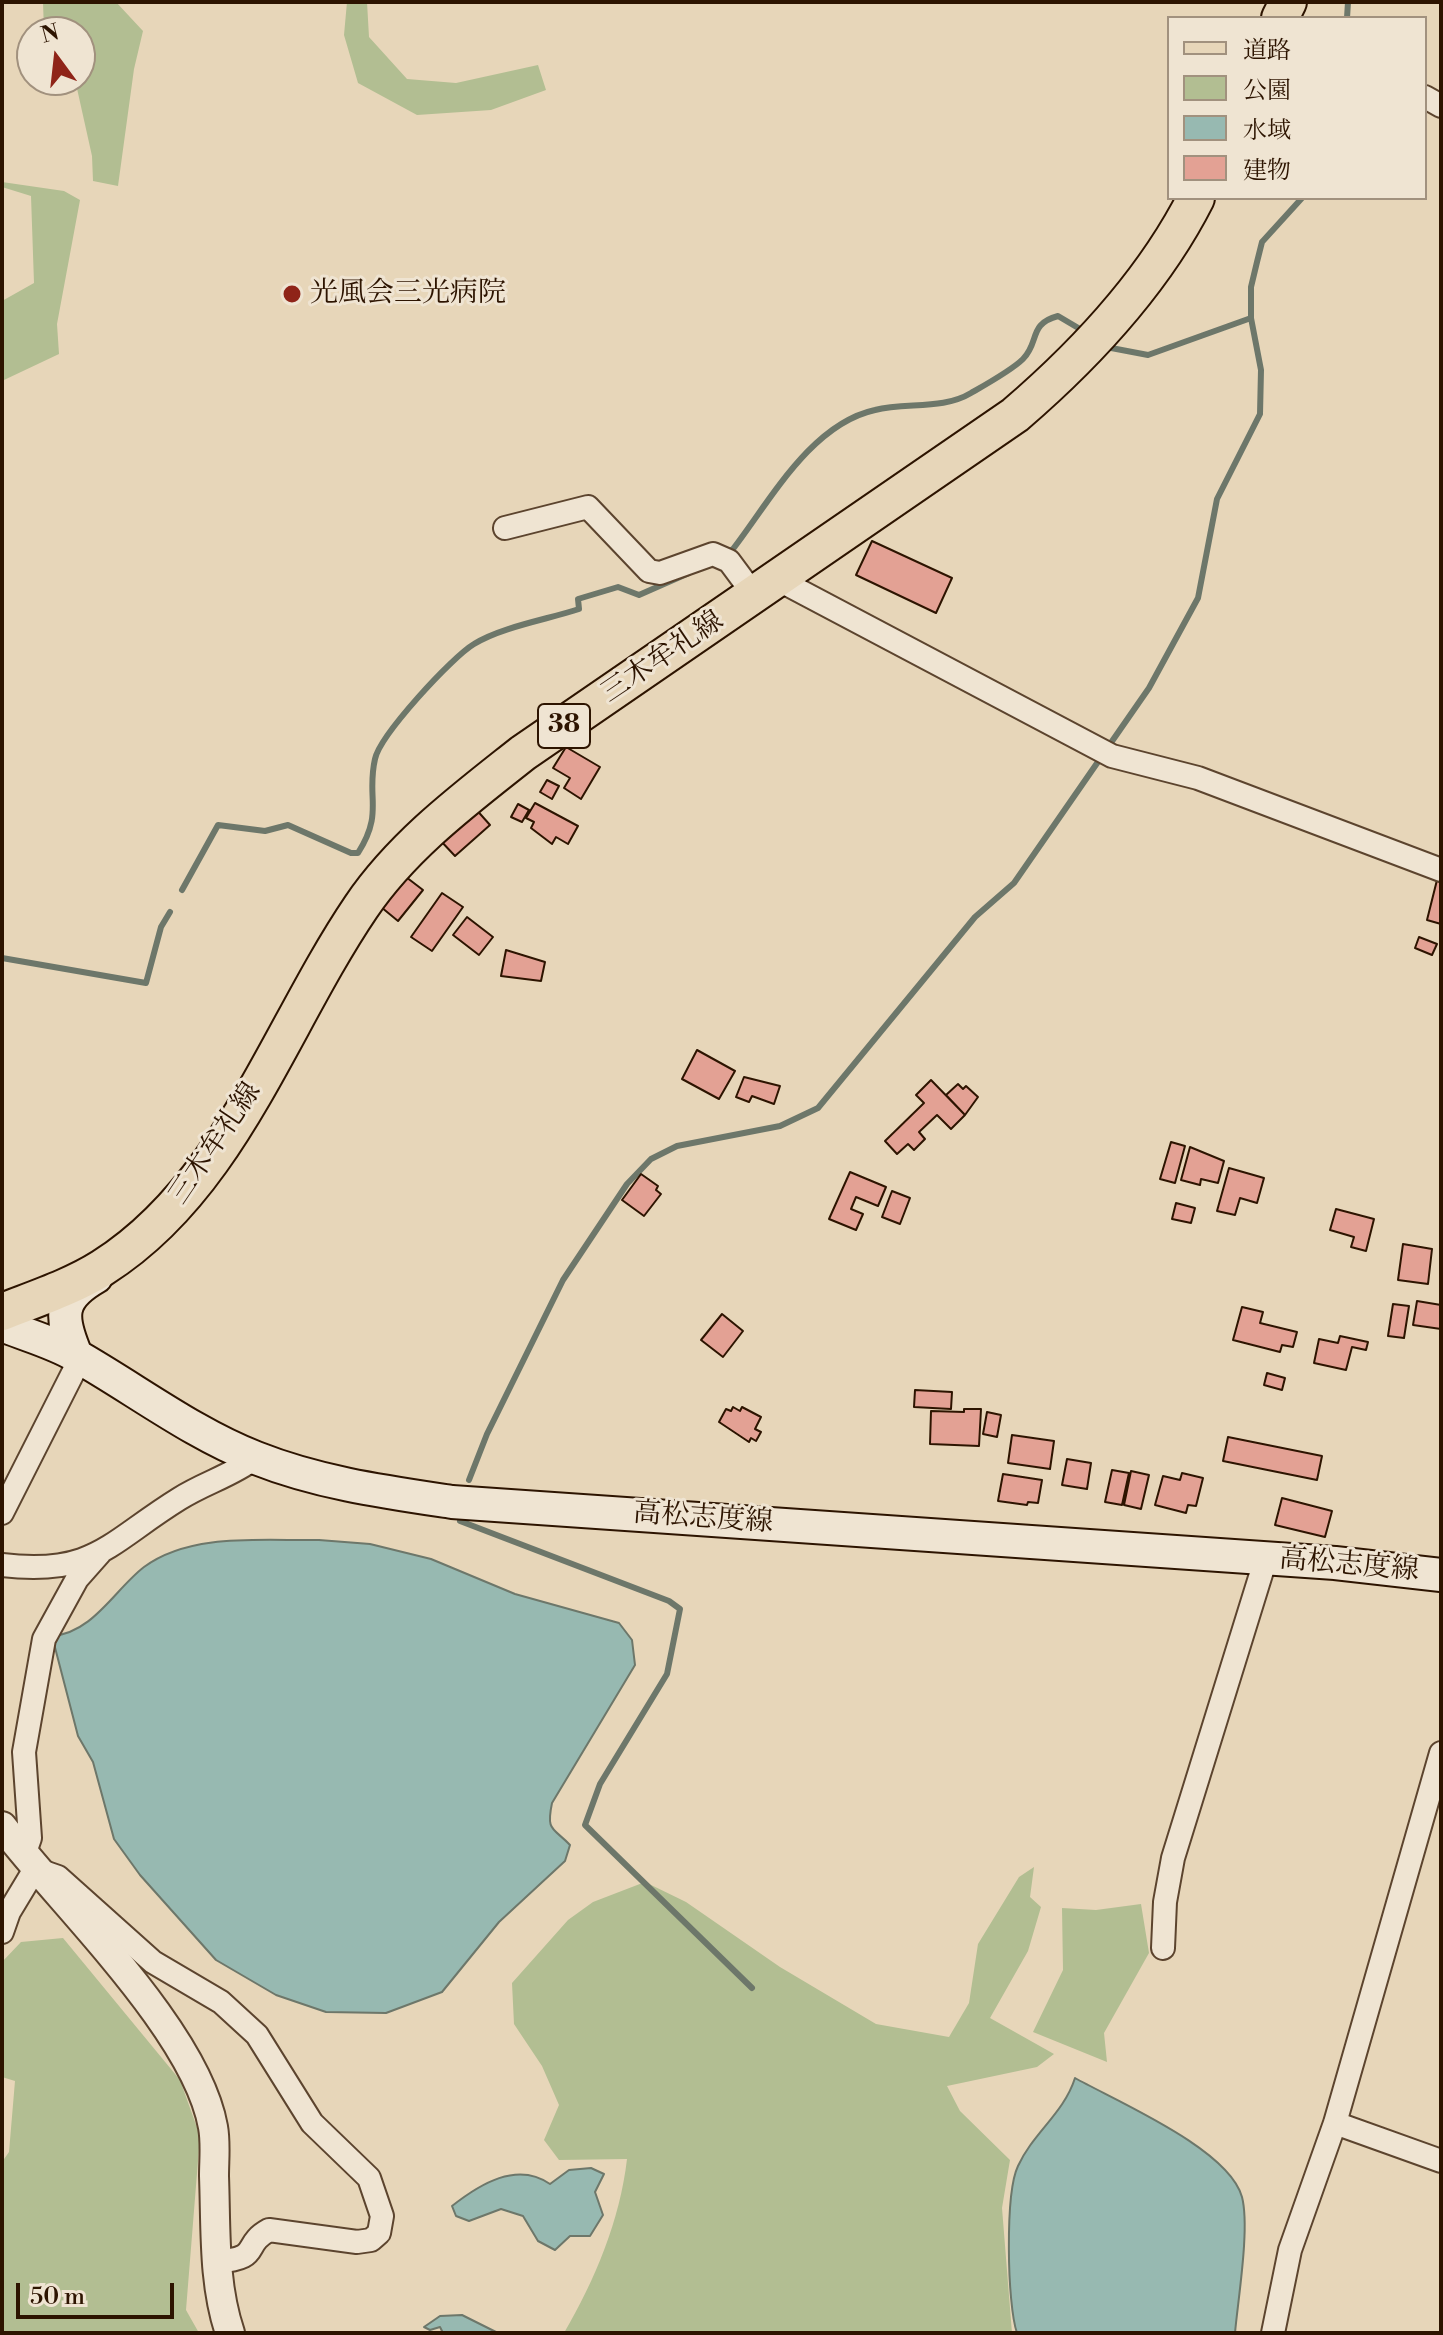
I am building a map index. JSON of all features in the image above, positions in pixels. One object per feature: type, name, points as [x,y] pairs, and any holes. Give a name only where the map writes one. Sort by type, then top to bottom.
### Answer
[{"type":"main road","name":"三木牟礼線","points":[[2,1312],[101,1269],[181,1202],[203,1174],[362,906],[415,844],[464,799],[523,753],[993,431],[1061,376],[1125,305],[1195,200]]},
{"type":"main road","points":[[78,1357],[66,1333],[66,1304],[77,1289],[116,1265],[131,1247]]},
{"type":"main road","name":"高松志度線","points":[[2,1325],[78,1357],[206,1433],[255,1458],[325,1481],[452,1502],[1266,1558],[1441,1575]]},
{"type":"street","points":[[505,528],[588,507],[649,571],[660,573],[713,554],[729,561],[767,588],[1105,753],[1198,778],[1441,870]]},
{"type":"street","points":[[2,1513],[78,1357]]},
{"type":"street","points":[[2,1565],[52,1569],[100,1553],[182,1497],[241,1469],[255,1458]]},
{"type":"street","points":[[2,1932],[30,1862],[24,1752],[44,1639],[63,1601],[100,1553]]},
{"type":"street","points":[[1163,1948],[1165,1902],[1173,1858],[1266,1558]]},
{"type":"street","points":[[1273,2333],[1290,2250],[1335,2123],[1441,1753]]},
{"type":"street","points":[[2,1826],[163,2024],[203,2091],[214,2129],[216,2262],[230,2333]]},
{"type":"street","points":[[30,1862],[58,1877],[153,1962],[230,2010],[257,2035],[312,2123],[369,2178],[382,2216],[379,2233],[371,2240],[357,2242],[269,2230],[259,2236],[251,2252],[241,2260],[216,2262]]},
{"type":"street","points":[[1335,2123],[1441,2161]]},
{"type":"green space","points":[[43,2],[116,2],[143,31],[134,69],[118,186],[93,181],[92,156],[79,96],[96,96],[96,16],[43,16]]},
{"type":"green space","points":[[347,2],[367,2],[369,37],[407,79],[456,83],[538,65],[546,90],[491,110],[417,115],[358,83],[344,35]]},
{"type":"green space","points":[[2,182],[64,191],[80,200],[57,324],[59,354],[4,380],[2,301],[34,283],[31,196],[2,187]]},
{"type":"green space","points":[[1034,1867],[1030,1897],[1041,1907],[1028,1951],[990,2018],[1054,2054],[1037,2067],[947,2086],[960,2111],[1010,2160],[1002,2208],[1012,2333],[564,2333],[586,2292],[612,2227],[627,2159],[559,2160],[544,2140],[559,2105],[542,2066],[514,2024],[512,1983],[568,1920],[593,1902],[645,1882],[686,1902],[780,1967],[876,2024],[949,2037],[969,2003],[978,1944],[1019,1877]]},
{"type":"green space","points":[[1141,1904],[1149,1953],[1104,2033],[1107,2062],[1033,2032],[1063,1970],[1062,1908],[1096,1910]]},
{"type":"green space","points":[[63,1938],[180,2080],[200,2136],[186,2310],[199,2333],[2,2333],[2,2162],[9,2152],[15,2081],[2,2077],[2,1962],[21,1942]]},
{"type":"water","points":[[319,1540],[370,1544],[431,1559],[515,1594],[619,1623],[632,1640],[635,1665],[552,1803],[551,1824],[570,1845],[565,1861],[499,1922],[442,1992],[386,2013],[326,2012],[276,1995],[216,1960],[140,1875],[114,1839],[93,1762],[78,1736],[52,1636],[80,1627],[144,1567],[184,1548],[229,1541]]},
{"type":"water","points":[[1075,2078],[1170,2128],[1216,2162],[1233,2179],[1242,2197],[1245,2227],[1235,2333],[1017,2333],[1011,2298],[1009,2249],[1014,2180],[1024,2154],[1064,2102]]},
{"type":"water","points":[[591,2168],[604,2174],[595,2192],[603,2215],[590,2236],[570,2236],[555,2250],[538,2241],[523,2216],[501,2209],[469,2221],[456,2216],[452,2206],[474,2190],[499,2178],[525,2175],[550,2184],[569,2170]]},
{"type":"water","points":[[462,2315],[498,2333],[443,2333],[440,2327],[430,2330],[424,2327],[440,2316]]},
{"type":"building","points":[[872,541],[952,578],[936,613],[856,575]]},
{"type":"building","points":[[566,747],[600,767],[581,799],[564,788],[570,778],[553,768]]},
{"type":"building","points":[[547,780],[559,786],[552,799],[540,792]]},
{"type":"building","points":[[535,803],[578,826],[568,844],[556,837],[552,844],[531,828],[534,822],[526,818]]},
{"type":"building","points":[[518,804],[529,810],[522,822],[511,817]]},
{"type":"building","points":[[474,807],[490,825],[455,856],[439,839]]},
{"type":"building","points":[[406,877],[423,890],[398,921],[381,907]]},
{"type":"building","points":[[1437,880],[1441,881],[1441,924],[1427,920]]},
{"type":"building","points":[[442,893],[463,907],[432,951],[411,937]]},
{"type":"building","points":[[467,917],[493,937],[479,955],[453,935]]},
{"type":"building","points":[[1419,937],[1437,944],[1432,955],[1415,948]]},
{"type":"building","points":[[506,950],[545,962],[541,981],[501,976]]},
{"type":"building","points":[[697,1050],[735,1071],[719,1099],[682,1079]]},
{"type":"building","points":[[744,1077],[780,1086],[774,1104],[752,1096],[749,1102],[736,1097]]},
{"type":"building","points":[[931,1080],[965,1115],[951,1129],[937,1115],[919,1132],[925,1139],[914,1150],[908,1144],[897,1154],[885,1141],[924,1103],[916,1095]]},
{"type":"building","points":[[958,1084],[963,1089],[966,1086],[978,1097],[965,1115],[946,1095]]},
{"type":"building","points":[[1171,1142],[1185,1146],[1175,1183],[1160,1179]]},
{"type":"building","points":[[1190,1147],[1224,1161],[1218,1183],[1201,1179],[1200,1185],[1181,1180]]},
{"type":"building","points":[[1229,1168],[1264,1178],[1257,1203],[1240,1198],[1235,1215],[1217,1211]]},
{"type":"building","points":[[850,1172],[886,1187],[878,1206],[856,1197],[851,1209],[863,1214],[856,1230],[829,1219]]},
{"type":"building","points":[[641,1174],[658,1186],[656,1190],[661,1194],[644,1216],[622,1200]]},
{"type":"building","points":[[892,1191],[910,1198],[900,1224],[882,1217]]},
{"type":"building","points":[[1176,1203],[1195,1208],[1191,1223],[1172,1219]]},
{"type":"building","points":[[1336,1209],[1374,1219],[1366,1251],[1351,1247],[1354,1237],[1330,1230]]},
{"type":"building","points":[[1403,1244],[1432,1249],[1428,1284],[1398,1280]]},
{"type":"building","points":[[1417,1301],[1441,1305],[1441,1329],[1413,1325]]},
{"type":"building","points":[[1393,1304],[1409,1306],[1404,1338],[1388,1336]]},
{"type":"building","points":[[1242,1307],[1263,1312],[1260,1323],[1297,1332],[1293,1347],[1282,1345],[1280,1352],[1233,1340]]},
{"type":"building","points":[[722,1314],[743,1331],[723,1357],[701,1340]]},
{"type":"building","points":[[1340,1336],[1368,1342],[1366,1350],[1352,1347],[1346,1370],[1314,1363],[1319,1339],[1338,1343]]},
{"type":"building","points":[[1267,1373],[1285,1378],[1282,1390],[1264,1385]]},
{"type":"building","points":[[915,1390],[952,1392],[951,1409],[914,1407]]},
{"type":"building","points":[[733,1407],[740,1411],[742,1407],[761,1417],[755,1429],[761,1432],[756,1441],[751,1438],[749,1442],[719,1422],[726,1409],[731,1411]]},
{"type":"building","points":[[964,1409],[981,1409],[979,1446],[930,1444],[931,1411],[964,1412]]},
{"type":"building","points":[[987,1412],[1001,1415],[997,1437],[983,1434]]},
{"type":"building","points":[[1012,1435],[1054,1441],[1050,1469],[1008,1463]]},
{"type":"building","points":[[1228,1437],[1322,1456],[1317,1480],[1223,1461]]},
{"type":"building","points":[[1067,1459],[1091,1463],[1087,1489],[1062,1485]]},
{"type":"building","points":[[1112,1470],[1129,1473],[1122,1505],[1105,1502]]},
{"type":"building","points":[[1131,1471],[1149,1475],[1141,1509],[1124,1505]]},
{"type":"building","points":[[1182,1473],[1203,1478],[1196,1506],[1188,1505],[1186,1513],[1155,1505],[1163,1476],[1180,1480]]},
{"type":"building","points":[[1003,1474],[1042,1480],[1038,1503],[1028,1502],[1027,1505],[998,1501]]},
{"type":"building","points":[[1282,1498],[1332,1511],[1325,1537],[1275,1525]]},
{"type":"waterway","points":[[1347,16],[1348,2]]},
{"type":"waterway","points":[[1108,747],[1149,688],[1198,598],[1217,499],[1260,414],[1261,370],[1251,318],[1251,287],[1262,242],[1300,200]]},
{"type":"waterway","points":[[727,553],[794,467],[831,431],[852,418],[875,410],[949,402],[971,393],[1023,359],[1038,329],[1049,319],[1058,316],[1080,329]]},
{"type":"waterway","points":[[1106,347],[1148,355],[1251,318]]},
{"type":"waterway","points":[[182,890],[218,825],[265,831],[288,825],[351,853],[358,853],[370,826],[373,773],[380,748],[418,697],[464,652],[498,633],[579,609],[578,599],[618,587],[639,595],[689,573]]},
{"type":"waterway","points":[[469,1480],[487,1434],[563,1280],[627,1184],[651,1159],[677,1146],[780,1126],[818,1108],[975,917],[1014,883],[1102,756]]},
{"type":"waterway","points":[[2,958],[146,983],[161,927],[170,912]]},
{"type":"waterway","points":[[460,1521],[669,1601],[680,1609],[667,1674],[600,1784],[585,1825],[752,1988]]},
{"type":"place","name":"光風会三光病院","points":[[292,294]]}]
